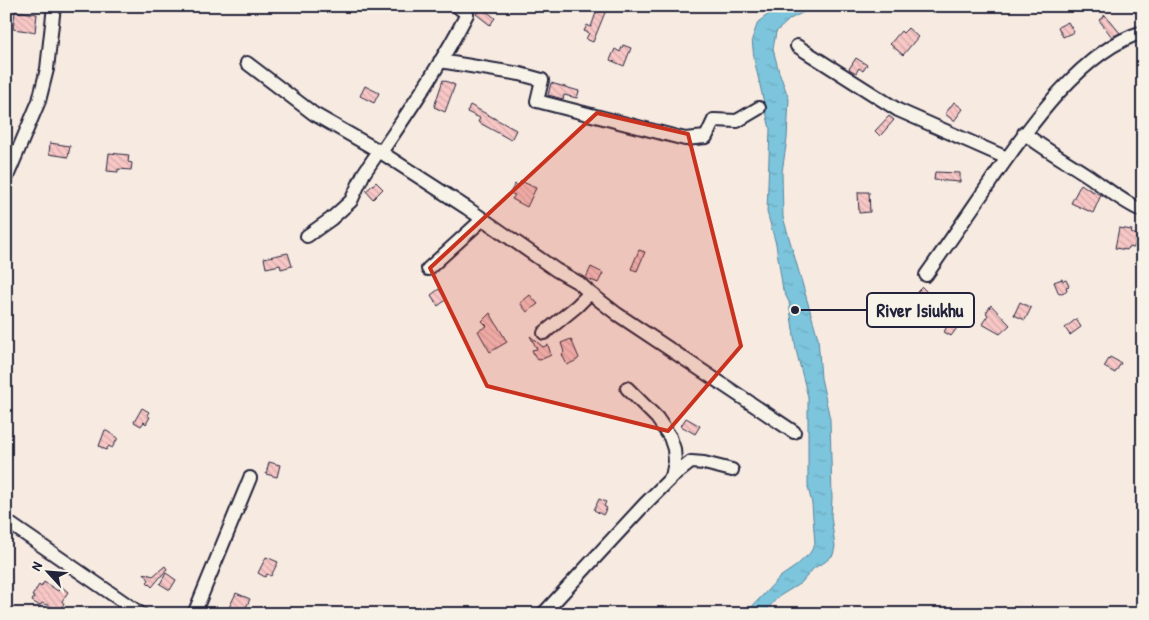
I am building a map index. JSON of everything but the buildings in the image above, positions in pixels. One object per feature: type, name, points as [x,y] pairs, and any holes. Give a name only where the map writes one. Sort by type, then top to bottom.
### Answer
[{"type":"street","points":[[6,179],[39,101],[47,69],[54,6]]},
{"type":"street","points":[[308,236],[351,201],[364,173],[379,151],[389,141],[456,36],[467,14],[457,6]]},
{"type":"street","points":[[926,275],[1024,133],[1078,73],[1105,51],[1143,32]]},
{"type":"street","points":[[797,46],[898,110],[1007,158]]},
{"type":"street","points":[[440,61],[520,74],[542,80],[537,101],[685,138],[706,137],[714,120],[737,121],[758,108]]},
{"type":"street","points":[[247,64],[314,114],[379,151],[483,219],[556,270],[579,283],[617,314],[794,432]]},
{"type":"street","points":[[1024,133],[1114,195],[1143,211]]},
{"type":"street","points":[[428,269],[483,219]]},
{"type":"street","points":[[544,333],[590,293]]},
{"type":"street","points":[[627,388],[657,418],[670,437],[674,449],[675,462],[672,477]]},
{"type":"street","points":[[543,614],[644,505],[672,477],[691,462],[704,462],[732,470]]},
{"type":"street","points":[[194,614],[204,594],[250,478]]},
{"type":"street","points":[[6,521],[141,614]]},
{"type":"highlighted area","points":[[597,113],[688,134],[741,346],[668,431],[487,386],[430,268]]},
{"type":"water","points":[[780,6],[813,6],[790,19],[776,32],[773,49],[789,99],[787,139],[782,172],[783,217],[818,338],[821,378],[830,419],[831,516],[835,547],[833,555],[814,568],[801,583],[778,597],[763,614],[745,614],[780,577],[810,553],[815,544],[812,504],[808,487],[808,397],[796,350],[789,302],[783,290],[776,244],[767,212],[770,129],[754,59],[752,39],[758,22]]},
{"type":"place","name":"River Isiukhu","points":[[795,310]]}]
